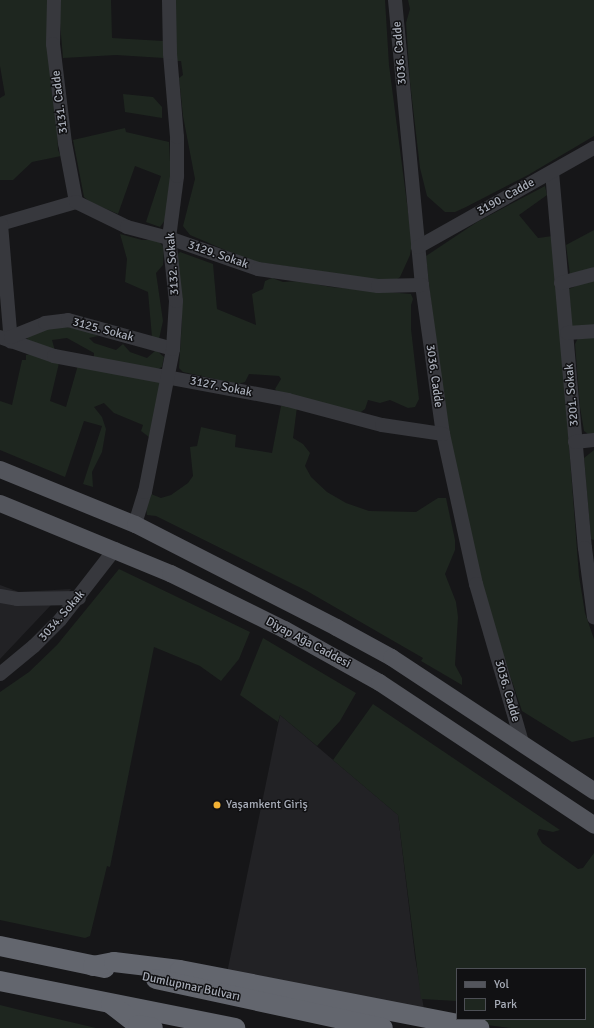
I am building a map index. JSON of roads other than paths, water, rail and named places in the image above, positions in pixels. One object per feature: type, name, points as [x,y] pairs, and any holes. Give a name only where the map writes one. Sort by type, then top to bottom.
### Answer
[{"type":"highway","name":"Dumlupınar Bulvarı","points":[[0,946],[383,1028]]},
{"type":"highway","points":[[93,966],[114,962],[180,970],[478,1028]]},
{"type":"highway","points":[[0,981],[108,1001],[236,1028]]},
{"type":"highway","points":[[108,1001],[138,1025],[152,1028]]},
{"type":"main road","points":[[0,469],[134,524],[284,599],[391,657],[522,742],[594,791]]},
{"type":"main road","name":"Diyap Ağa Caddesi","points":[[0,502],[115,549],[284,629],[379,682],[594,825]]},
{"type":"street","name":"3131. Cadde","points":[[54,0],[53,44],[65,143],[76,202]]},
{"type":"street","name":"3132. Sokak","points":[[134,524],[145,492],[173,349],[176,301],[169,238],[177,176],[169,0]]},
{"type":"street","name":"3036. Cadde","points":[[395,0],[422,285],[443,434],[476,584],[522,742]]},
{"type":"street","name":"3190. Cadde","points":[[418,247],[594,148]]},
{"type":"street","name":"3201. Sokak","points":[[552,172],[561,282],[567,333],[575,442],[589,547],[594,617]]},
{"type":"street","points":[[8,339],[0,224],[76,202]]},
{"type":"street","name":"3129. Sokak","points":[[76,202],[127,228],[169,238],[258,269],[378,286],[422,285]]},
{"type":"street","points":[[561,282],[594,274]]},
{"type":"street","name":"3125. Sokak","points":[[8,339],[45,323],[68,320],[173,349]]},
{"type":"street","points":[[567,333],[594,331]]},
{"type":"street","name":"3127. Sokak","points":[[8,339],[54,356],[168,376],[288,400],[359,420],[443,434]]},
{"type":"street","points":[[575,442],[594,440]]},
{"type":"street","name":"3034. Sokak","points":[[0,674],[34,646],[79,598],[115,549]]},
{"type":"street","points":[[0,596],[17,599],[79,598]]},
{"type":"place","name":"Yaşamkent Giriş","points":[[217,805]]}]
